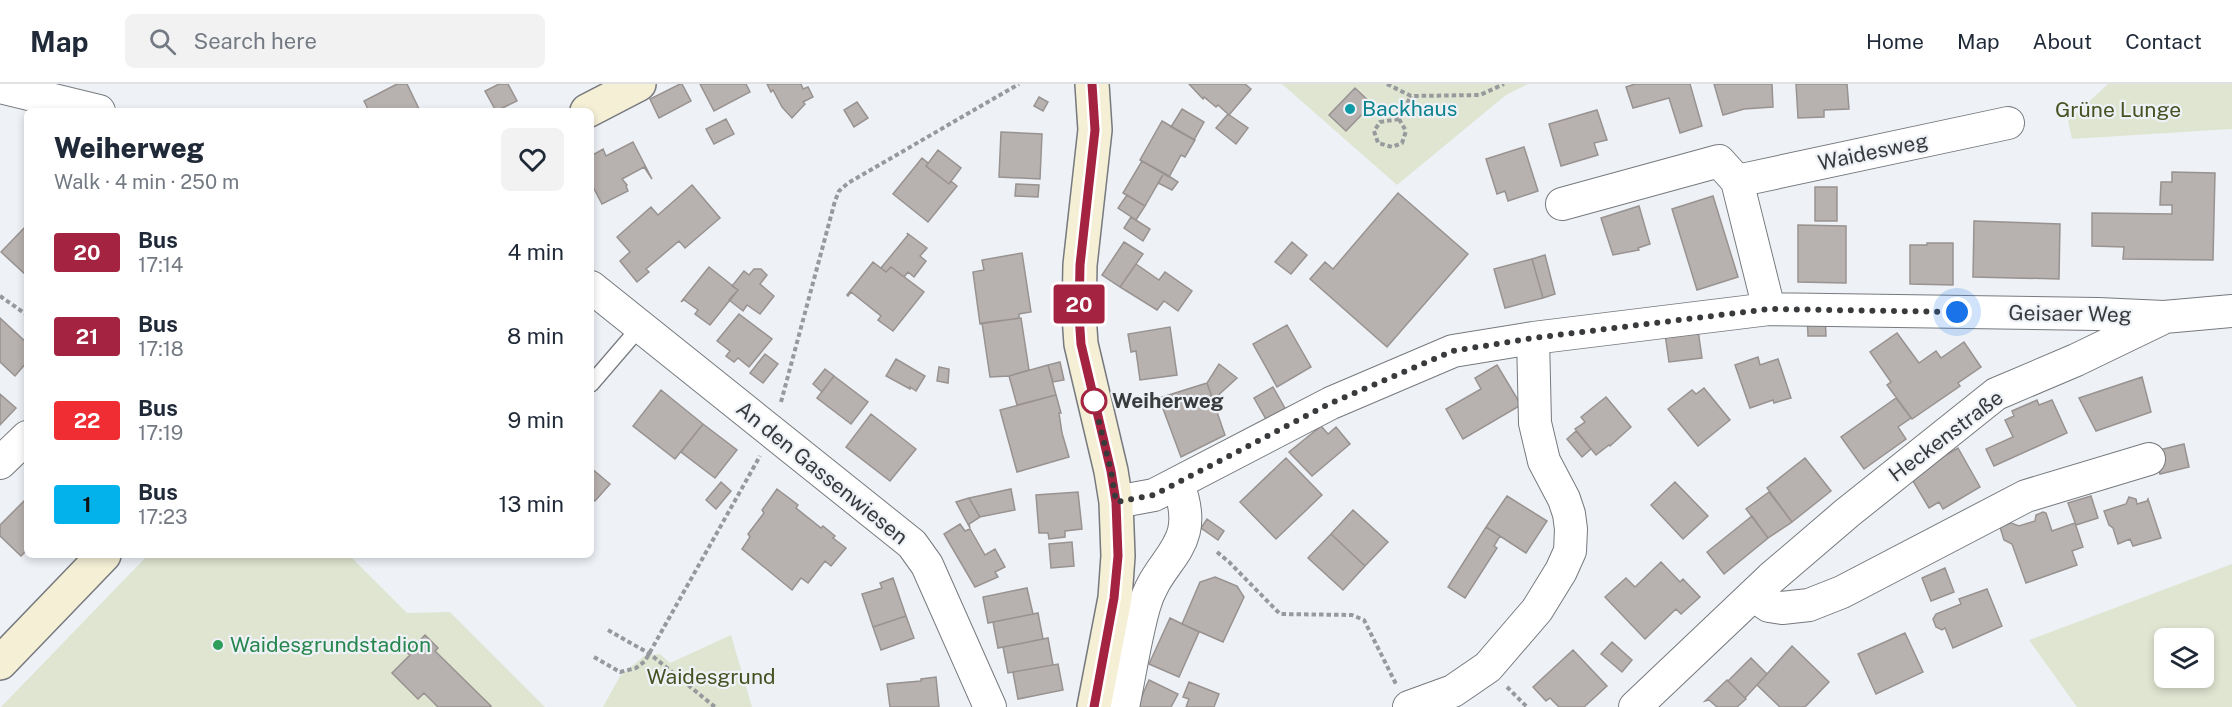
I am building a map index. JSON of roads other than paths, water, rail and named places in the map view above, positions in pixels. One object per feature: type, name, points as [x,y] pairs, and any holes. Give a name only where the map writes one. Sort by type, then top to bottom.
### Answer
[{"type":"main road","points":[[593,108],[639,84]]},
{"type":"main road","points":[[1092,84],[1095,130],[1080,265],[1079,315],[1081,344],[1105,441],[1116,502],[1118,556],[1114,598],[1094,707]]},
{"type":"main road","points":[[0,663],[101,558]]},
{"type":"street","points":[[0,87],[87,108]]},
{"type":"street","name":"Waidesweg","points":[[1737,180],[2008,123]]},
{"type":"street","points":[[1562,204],[1719,161],[1737,180],[1769,309]]},
{"type":"street","name":"An den Gassenwiesen","points":[[594,292],[912,544],[927,565],[990,707]]},
{"type":"street","name":"Geisaer Weg","points":[[1116,502],[1154,495],[1331,403],[1453,351],[1533,338],[1769,309],[2164,317],[2232,311]]},
{"type":"street","name":"Heckenstraße","points":[[1635,707],[1753,595],[1847,513],[1996,394],[2076,360],[2164,317]]},
{"type":"street","points":[[1402,695],[1453,691],[1488,667],[1537,610],[1561,571],[1570,550],[1569,514],[1564,499],[1544,461],[1535,423],[1533,338]]},
{"type":"street","points":[[0,463],[24,440]]},
{"type":"street","points":[[1753,595],[1769,606],[1782,608],[1809,605],[1842,592],[2026,496],[2149,459]]},
{"type":"street","points":[[1123,707],[1144,606],[1158,576],[1175,553],[1185,526],[1185,510],[1178,484]]},
{"type":"lane","points":[[594,381],[640,327]]},
{"type":"place","name":"Backhaus","points":[[1350,109]]},
{"type":"place","name":"Weiherweg","points":[[1094,401]]},
{"type":"place","name":"Waidesgrundstadion","points":[[218,645]]},
{"type":"park label","name":"Grüne Lunge","points":[[2118,110]]},
{"type":"park label","name":"Waidesgrund","points":[[711,677]]}]
